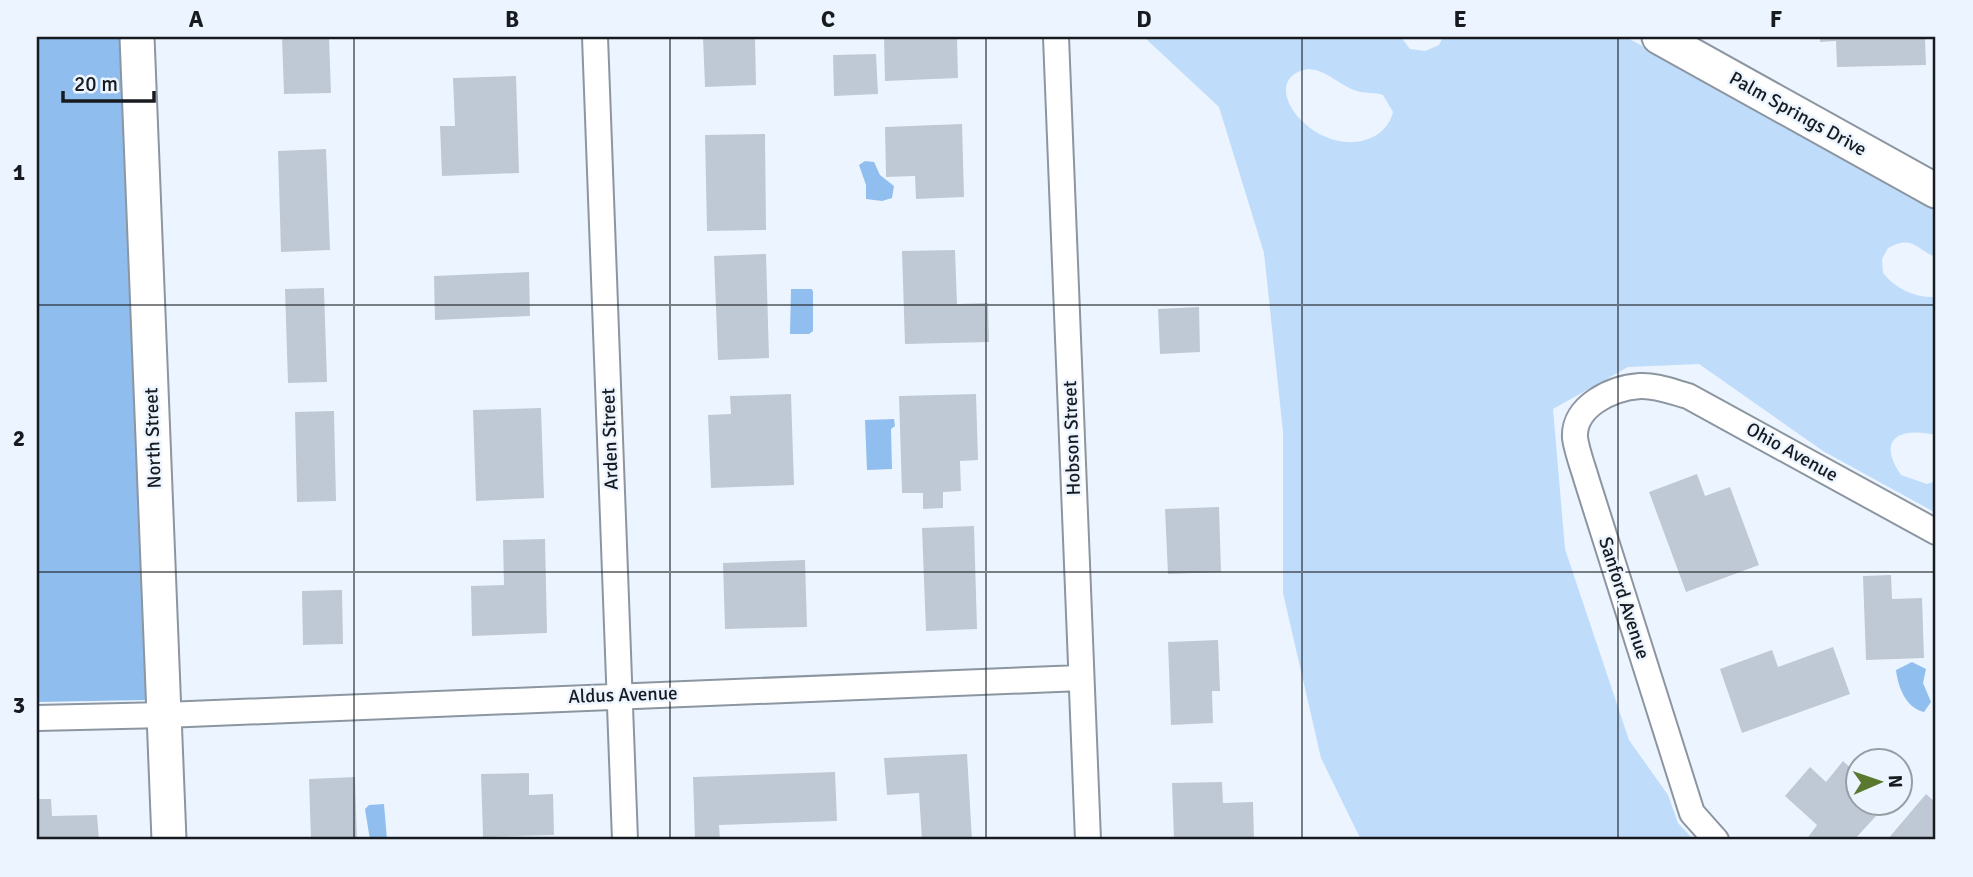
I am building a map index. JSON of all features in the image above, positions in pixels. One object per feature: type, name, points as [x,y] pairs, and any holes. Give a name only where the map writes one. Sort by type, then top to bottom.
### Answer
[{"type":"street","name":"North Street","points":[[137,37],[169,840]]},
{"type":"street","name":"Arden Street","points":[[595,37],[625,840]]},
{"type":"street","name":"Hobson Street","points":[[1056,37],[1088,840]]},
{"type":"street","name":"Palm Springs Drive","points":[[1659,37],[1936,191]]},
{"type":"street","name":"Ohio Avenue","points":[[1642,386],[1688,396],[1936,532]]},
{"type":"street","name":"Sanford Avenue","points":[[1642,386],[1614,391],[1591,405],[1578,418],[1575,438],[1692,813],[1716,840]]},
{"type":"street","name":"Aldus Avenue","points":[[37,718],[1082,678]]},
{"type":"shaded area","points":[[37,37],[120,37],[146,700],[37,702]]},
{"type":"shaded area","points":[[1144,37],[1401,37],[1410,49],[1425,51],[1439,45],[1443,37],[1626,37],[1936,209],[1936,257],[1914,245],[1904,243],[1888,248],[1882,259],[1883,273],[1894,284],[1913,294],[1936,297],[1936,435],[1903,434],[1892,444],[1891,452],[1901,475],[1927,484],[1936,481],[1936,513],[1823,451],[1699,364],[1628,367],[1553,409],[1565,549],[1629,740],[1668,795],[1678,823],[1694,840],[1361,840],[1321,758],[1283,593],[1283,432],[1264,253],[1219,107]],"holes":[[[1308,69],[1354,90],[1383,95],[1393,112],[1387,125],[1368,139],[1348,142],[1328,138],[1311,128],[1297,115],[1288,101],[1286,87],[1292,76]]]},
{"type":"shaded area","points":[[865,161],[874,162],[880,175],[894,186],[892,198],[882,201],[866,199],[866,185],[859,165]]},
{"type":"shaded area","points":[[791,289],[812,289],[813,331],[809,334],[790,334]]},
{"type":"shaded area","points":[[894,419],[895,426],[891,429],[892,469],[867,470],[865,420]]},
{"type":"shaded area","points":[[1912,662],[1926,669],[1923,683],[1931,702],[1924,712],[1908,701],[1897,677],[1896,670]]},
{"type":"shaded area","points":[[384,804],[387,840],[370,840],[365,809],[369,805]]},
{"type":"building","points":[[282,37],[329,37],[331,93],[284,94]]},
{"type":"building","points":[[703,37],[755,37],[756,85],[705,87]]},
{"type":"building","points":[[884,37],[957,37],[958,78],[885,81]]},
{"type":"building","points":[[1820,37],[1925,37],[1926,65],[1837,67],[1836,41],[1820,42]]},
{"type":"building","points":[[876,54],[878,94],[834,96],[833,55]]},
{"type":"building","points":[[516,76],[519,173],[442,176],[440,126],[455,126],[453,78]]},
{"type":"building","points":[[962,124],[964,197],[916,199],[915,176],[886,177],[885,127]]},
{"type":"building","points":[[765,134],[766,230],[707,231],[705,135]]},
{"type":"building","points":[[326,149],[330,250],[281,252],[278,151]]},
{"type":"building","points":[[955,250],[957,304],[988,303],[989,342],[905,344],[902,251]]},
{"type":"building","points":[[766,254],[769,358],[718,360],[714,256]]},
{"type":"building","points":[[529,272],[530,316],[435,320],[434,276]]},
{"type":"building","points":[[324,288],[327,382],[288,383],[285,289]]},
{"type":"building","points":[[1199,307],[1200,352],[1160,354],[1158,309]]},
{"type":"building","points":[[791,394],[794,485],[711,488],[708,415],[731,414],[730,396]]},
{"type":"building","points":[[976,394],[978,460],[960,461],[961,491],[943,492],[943,508],[923,509],[923,493],[902,493],[899,396]]},
{"type":"building","points":[[541,408],[544,498],[476,501],[473,410]]},
{"type":"building","points":[[334,411],[336,501],[297,502],[295,412]]},
{"type":"building","points":[[1697,474],[1705,496],[1730,487],[1759,565],[1686,592],[1649,492]]},
{"type":"building","points":[[1219,507],[1221,572],[1168,574],[1165,509]]},
{"type":"building","points":[[974,526],[977,629],[926,631],[922,528]]},
{"type":"building","points":[[545,539],[547,633],[472,636],[471,586],[504,585],[503,540]]},
{"type":"building","points":[[805,560],[807,627],[725,629],[723,563]]},
{"type":"building","points":[[1891,575],[1892,599],[1922,598],[1924,658],[1866,660],[1863,576]]},
{"type":"building","points":[[342,590],[343,644],[303,645],[302,591]]},
{"type":"building","points":[[1218,640],[1220,691],[1212,691],[1213,723],[1171,725],[1168,642]]},
{"type":"building","points":[[1833,647],[1850,694],[1742,733],[1720,669],[1772,650],[1778,667]]},
{"type":"building","points":[[967,754],[972,840],[922,840],[919,793],[887,795],[884,758]]},
{"type":"building","points":[[1843,761],[1843,818],[1874,818],[1854,840],[1806,840],[1817,825],[1785,796],[1810,767],[1826,782]]},
{"type":"building","points":[[835,772],[837,821],[719,825],[720,840],[695,840],[693,777]]},
{"type":"building","points":[[529,773],[529,795],[553,794],[554,835],[483,837],[481,774]]},
{"type":"building","points":[[355,777],[357,840],[311,840],[309,779]]},
{"type":"building","points":[[1222,782],[1223,803],[1253,802],[1254,840],[1174,840],[1172,783]]},
{"type":"building","points":[[1926,794],[1936,803],[1936,840],[1887,840],[1906,818],[1913,818],[1913,809]]},
{"type":"building","points":[[37,799],[51,799],[52,816],[97,815],[99,840],[37,840]]}]
